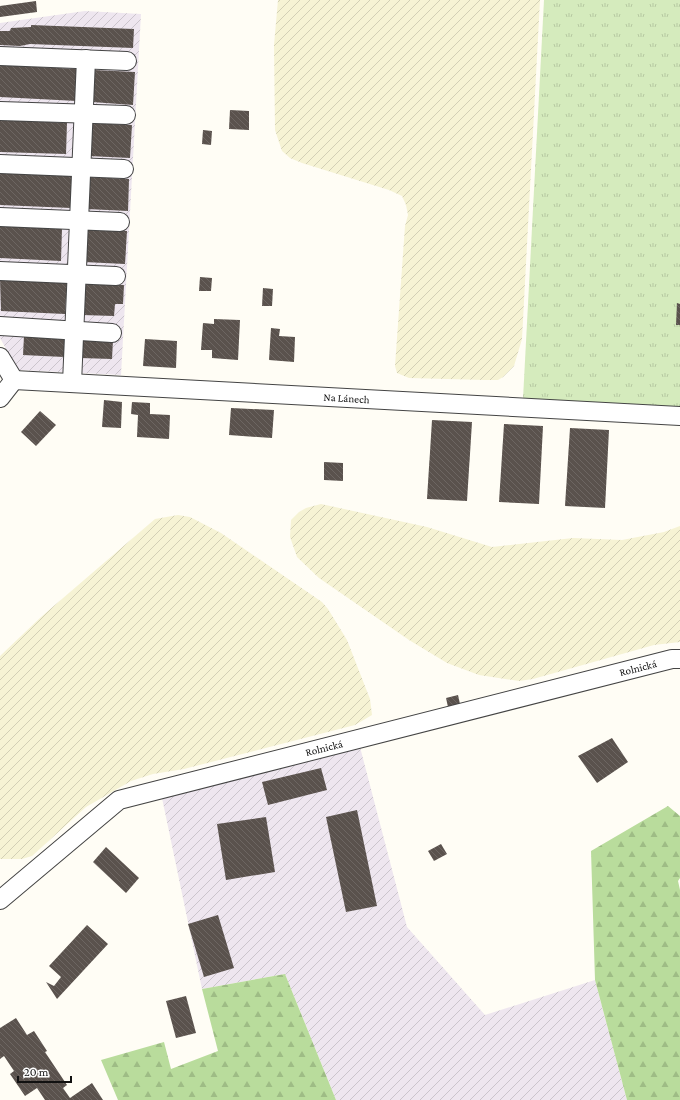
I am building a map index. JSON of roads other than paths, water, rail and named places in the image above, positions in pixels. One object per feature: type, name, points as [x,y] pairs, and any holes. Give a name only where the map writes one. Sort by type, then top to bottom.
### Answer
[{"type":"street","points":[[0,56],[127,61]]},
{"type":"street","points":[[72,383],[86,60]]},
{"type":"street","points":[[0,111],[126,115]]},
{"type":"street","points":[[0,164],[124,169]]},
{"type":"street","points":[[0,218],[120,222]]},
{"type":"street","points":[[0,271],[116,276]]},
{"type":"street","points":[[0,326],[112,333]]},
{"type":"street","points":[[0,357],[14,380],[0,398]]},
{"type":"street","name":"Na Lánech","points":[[14,380],[680,416]]},
{"type":"street","name":"Rolnická","points":[[1,898],[119,800],[672,659],[680,660]]}]
